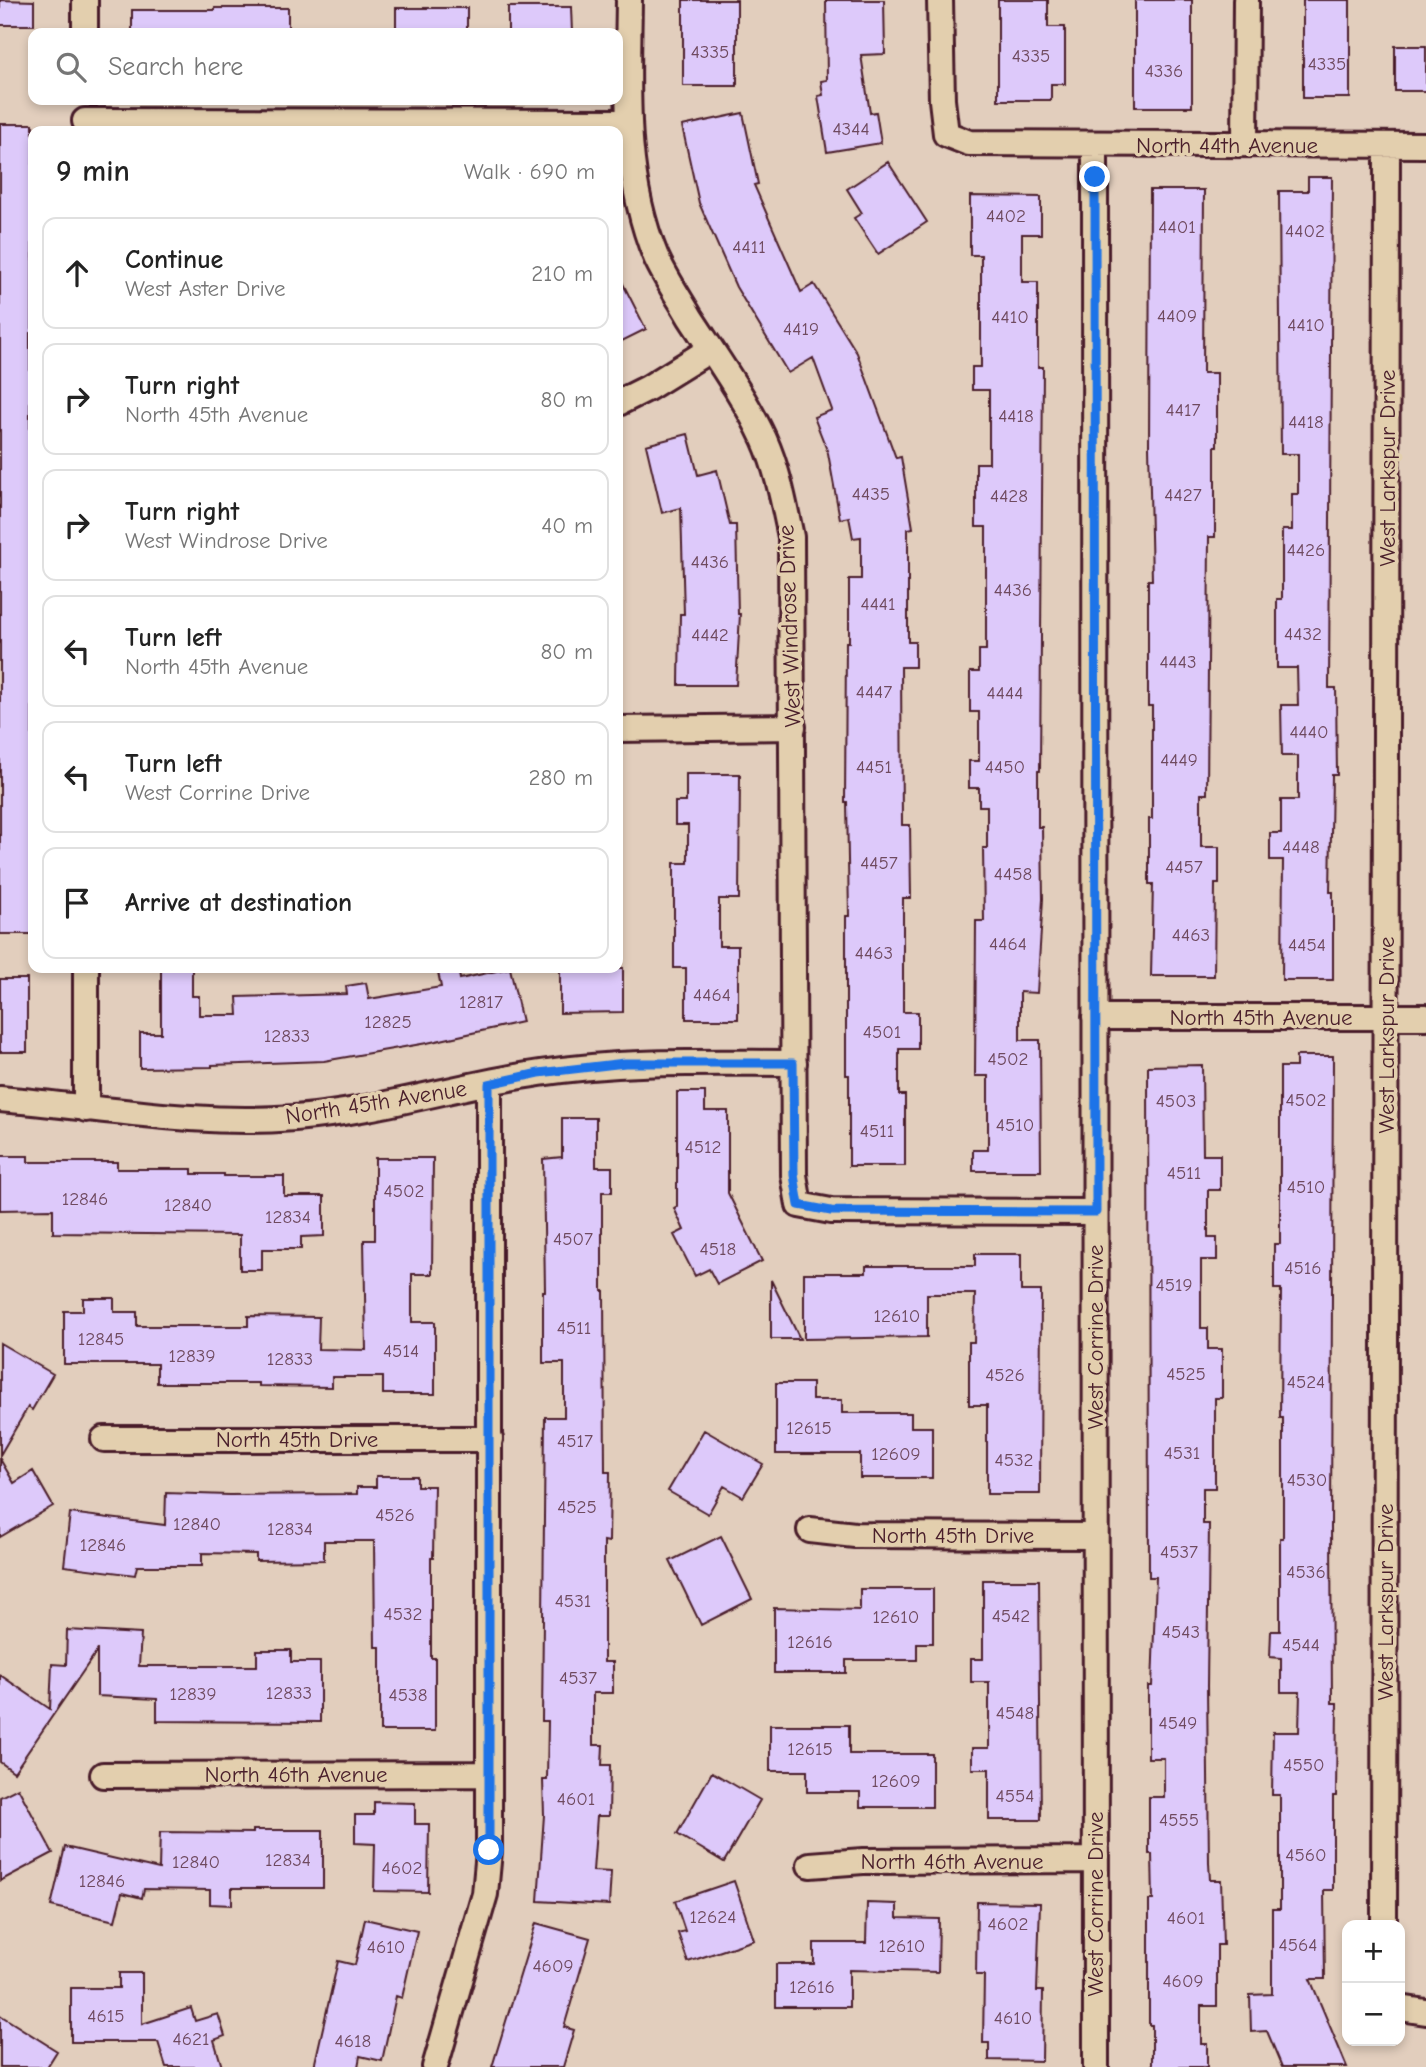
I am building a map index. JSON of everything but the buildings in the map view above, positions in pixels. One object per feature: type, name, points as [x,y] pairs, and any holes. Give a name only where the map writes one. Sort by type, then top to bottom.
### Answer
[{"type":"street","points":[[85,0],[85,28]]},
{"type":"street","name":"West Windrose Drive","points":[[629,0],[628,122],[633,177],[656,258],[765,440],[780,487],[791,537],[794,1175],[799,1205],[831,1211],[1096,1212]]},
{"type":"street","name":"North 44th Avenue","points":[[940,0],[942,100],[946,134],[969,143],[1426,145]]},
{"type":"street","points":[[1245,144],[1246,0]]},
{"type":"street","points":[[85,117],[628,122]]},
{"type":"street","name":"West Corrine Drive","points":[[1095,145],[1096,2067]]},
{"type":"street","name":"West Larkspur Drive","points":[[1384,1920],[1387,145]]},
{"type":"street","points":[[623,400],[711,349]]},
{"type":"street","points":[[623,729],[793,727]]},
{"type":"street","points":[[86,973],[86,1109]]},
{"type":"street","name":"North 45th Avenue","points":[[1095,1017],[1426,1017]]},
{"type":"street","name":"North 45th Avenue","points":[[0,1099],[224,1120],[296,1118],[392,1104],[539,1073],[625,1063],[793,1063]]},
{"type":"street","points":[[435,2067],[485,1894],[489,1850],[489,1084]]},
{"type":"street","name":"North 45th Drive","points":[[104,1439],[489,1439]]},
{"type":"street","name":"North 45th Drive","points":[[810,1530],[855,1535],[1096,1536]]},
{"type":"street","name":"North 46th Avenue","points":[[103,1775],[489,1774]]},
{"type":"street","name":"North 46th Avenue","points":[[810,1865],[863,1861],[1095,1860]]},
{"type":"street","points":[[1405,2009],[1426,2012]]},
{"type":"route","points":[[489,1850],[489,1084],[539,1073],[625,1063],[793,1063],[794,1175],[799,1205],[831,1211],[1096,1212],[1095,177]]}]
